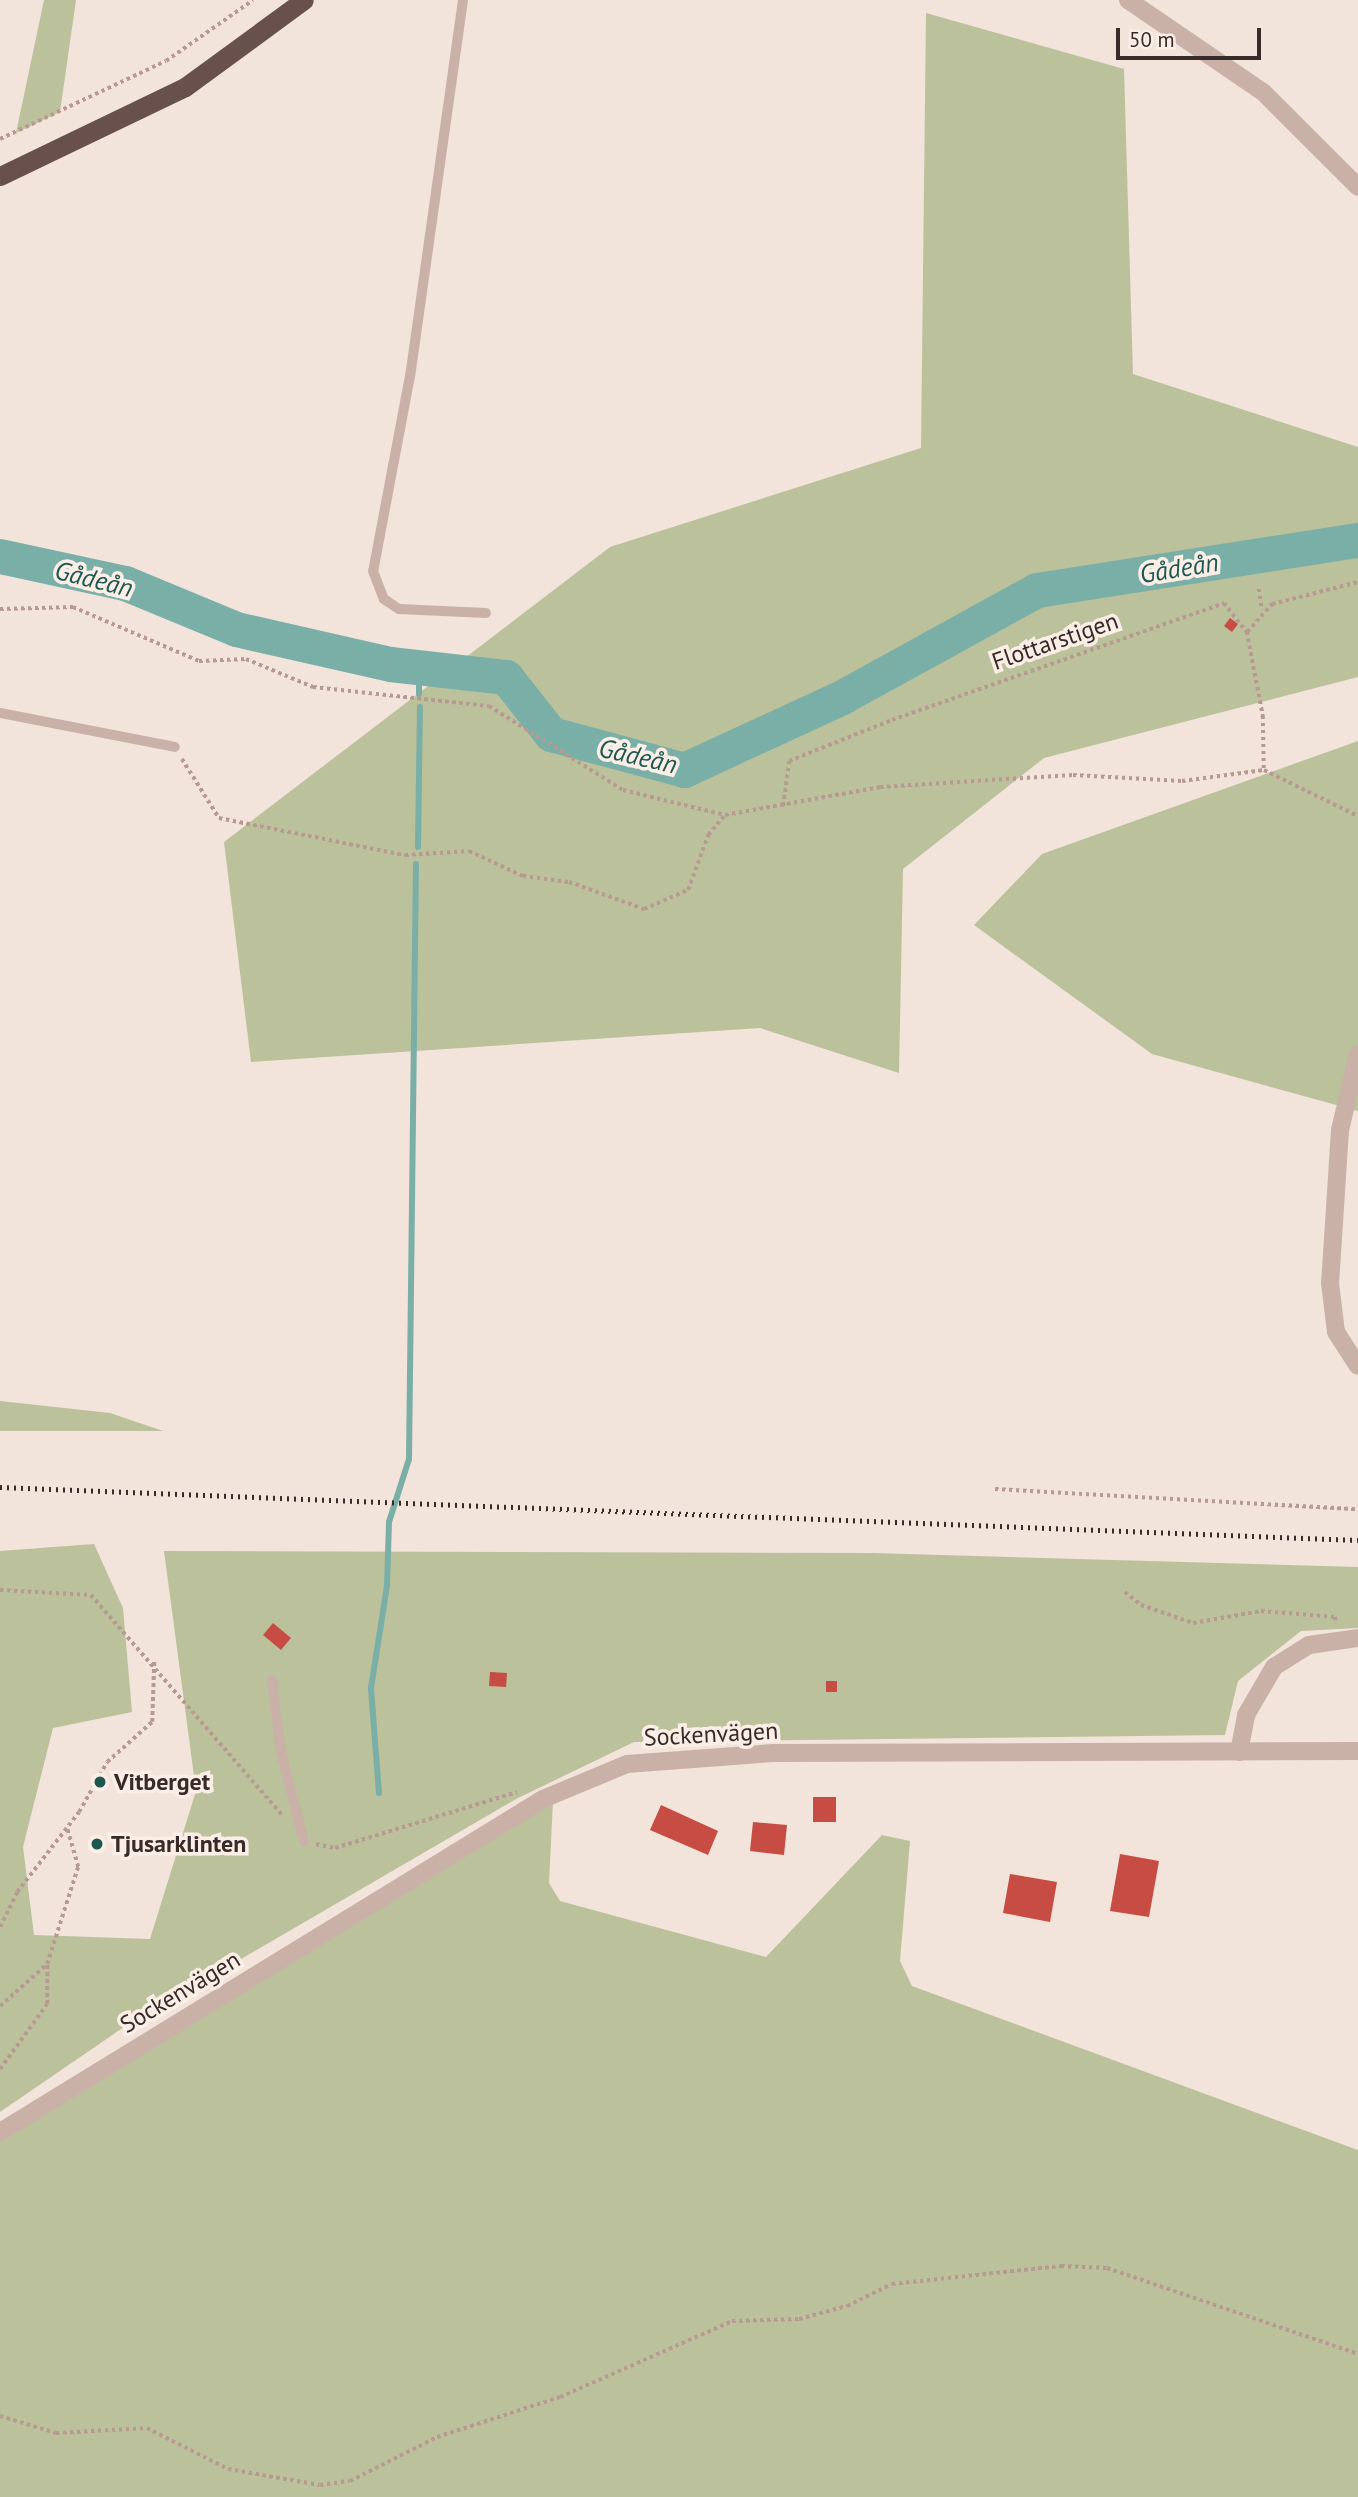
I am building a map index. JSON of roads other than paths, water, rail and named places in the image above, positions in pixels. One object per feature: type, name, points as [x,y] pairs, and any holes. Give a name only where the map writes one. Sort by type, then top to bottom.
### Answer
[{"type":"highway","points":[[0,176],[173,93],[304,0]]},
{"type":"street","points":[[1128,0],[1263,92],[1358,187]]},
{"type":"street","points":[[1358,1054],[1340,1130],[1330,1283],[1336,1332],[1358,1366]]},
{"type":"street","points":[[1239,1752],[1246,1715],[1266,1675],[1309,1645],[1351,1638]]},
{"type":"street","name":"Sockenvägen","points":[[0,2132],[543,1800],[627,1764],[688,1756],[1358,1751]]},
{"type":"lane","points":[[463,0],[410,376],[373,571],[384,599],[399,609],[486,613]]},
{"type":"lane","points":[[0,713],[175,747]]},
{"type":"lane","points":[[272,1680],[281,1752],[304,1841]]},
{"type":"waterway","name":"Gådeån","points":[[0,556],[125,583],[236,629],[390,664],[506,677],[551,734],[684,770],[842,697],[1037,590],[1358,540]]},
{"type":"waterway","points":[[419,663],[419,694]]},
{"type":"waterway","points":[[418,847],[420,707]]},
{"type":"waterway","points":[[379,1793],[371,1688],[387,1586],[389,1522],[409,1459],[416,864]]},
{"type":"railway","points":[[0,1487],[1358,1540]]},
{"type":"place","name":"Vitberget","points":[[100,1782]]},
{"type":"place","name":"Tjusarklinten","points":[[97,1844]]}]
